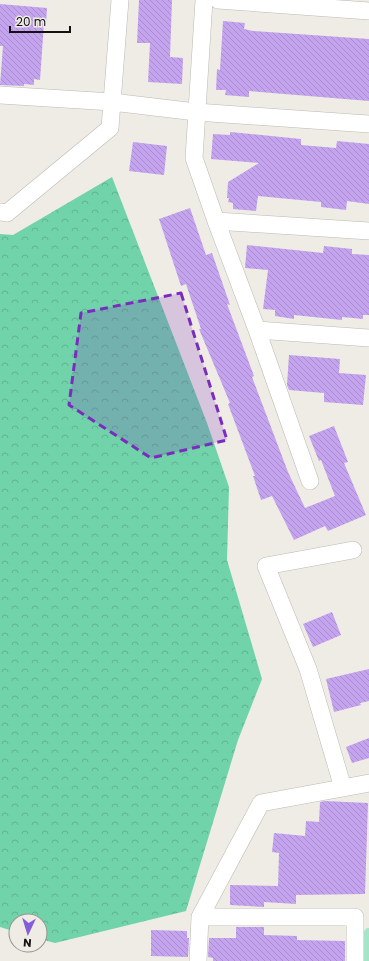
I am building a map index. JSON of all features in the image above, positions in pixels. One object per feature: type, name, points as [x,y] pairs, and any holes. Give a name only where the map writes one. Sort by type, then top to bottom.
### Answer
[{"type":"street","points":[[0,212],[7,213],[110,128],[120,0]]},
{"type":"street","points":[[204,0],[194,158],[216,221],[258,330],[310,481]]},
{"type":"street","points":[[218,0],[369,11]]},
{"type":"street","points":[[0,94],[112,102],[196,112],[369,124]]},
{"type":"street","points":[[216,221],[369,231]]},
{"type":"street","points":[[258,330],[369,338]]},
{"type":"street","points":[[343,788],[308,669],[266,566],[354,550]]},
{"type":"street","points":[[198,961],[200,917],[261,803],[369,783]]},
{"type":"street","points":[[200,917],[362,917],[355,961]]},
{"type":"highlighted area","points":[[181,293],[227,440],[151,458],[69,405],[81,313]]},
{"type":"green space","points":[[112,177],[207,423],[229,487],[227,560],[262,679],[238,740],[186,911],[55,943],[48,941],[48,913],[8,913],[8,930],[0,927],[0,234],[13,235]]},
{"type":"green space","points":[[369,928],[369,961],[362,961],[362,933]]},
{"type":"building","points":[[139,0],[172,0],[170,57],[183,58],[182,84],[148,82],[150,43],[137,43]]},
{"type":"building","points":[[0,4],[47,8],[46,24],[44,23],[40,80],[34,79],[34,85],[0,85],[3,46],[0,46]]},
{"type":"building","points":[[223,21],[245,23],[244,29],[253,31],[369,39],[369,101],[249,91],[249,97],[225,95],[226,90],[216,90],[217,69],[220,70]]},
{"type":"building","points":[[230,132],[301,139],[301,145],[336,148],[337,141],[369,144],[369,204],[347,201],[346,210],[321,207],[321,202],[258,196],[256,211],[233,209],[233,203],[228,202],[229,198],[227,198],[228,182],[259,163],[211,159],[213,134],[230,135]]},
{"type":"building","points":[[133,142],[167,146],[164,175],[129,171]]},
{"type":"building","points":[[190,208],[206,255],[212,253],[230,305],[227,304],[254,376],[252,377],[288,472],[305,508],[335,496],[321,460],[319,461],[309,436],[334,426],[348,462],[344,463],[366,515],[328,531],[325,526],[294,540],[272,496],[261,500],[253,476],[255,476],[228,404],[230,403],[199,329],[201,329],[186,284],[181,286],[159,219]]},
{"type":"building","points":[[247,245],[323,253],[324,246],[352,249],[352,254],[369,255],[369,315],[363,315],[363,319],[342,317],[342,320],[294,315],[294,319],[275,316],[275,310],[263,309],[268,270],[245,268]]},
{"type":"building","points":[[289,355],[340,359],[339,373],[366,375],[363,405],[324,402],[324,393],[289,390],[287,385]]},
{"type":"building","points":[[332,612],[341,635],[313,647],[303,624]]},
{"type":"building","points":[[369,669],[369,701],[360,703],[361,705],[334,712],[326,679]]},
{"type":"building","points":[[369,738],[369,758],[352,763],[346,747]]},
{"type":"building","points":[[320,802],[368,803],[365,894],[296,895],[296,904],[264,902],[264,907],[230,905],[230,885],[278,886],[279,853],[272,852],[274,833],[305,836],[306,821],[319,822]]},
{"type":"building","points":[[236,927],[264,927],[264,935],[297,936],[297,940],[345,941],[345,961],[213,961],[213,958],[208,957],[209,938],[236,938]]},
{"type":"building","points":[[151,930],[187,931],[187,938],[189,938],[188,957],[151,956]]}]
